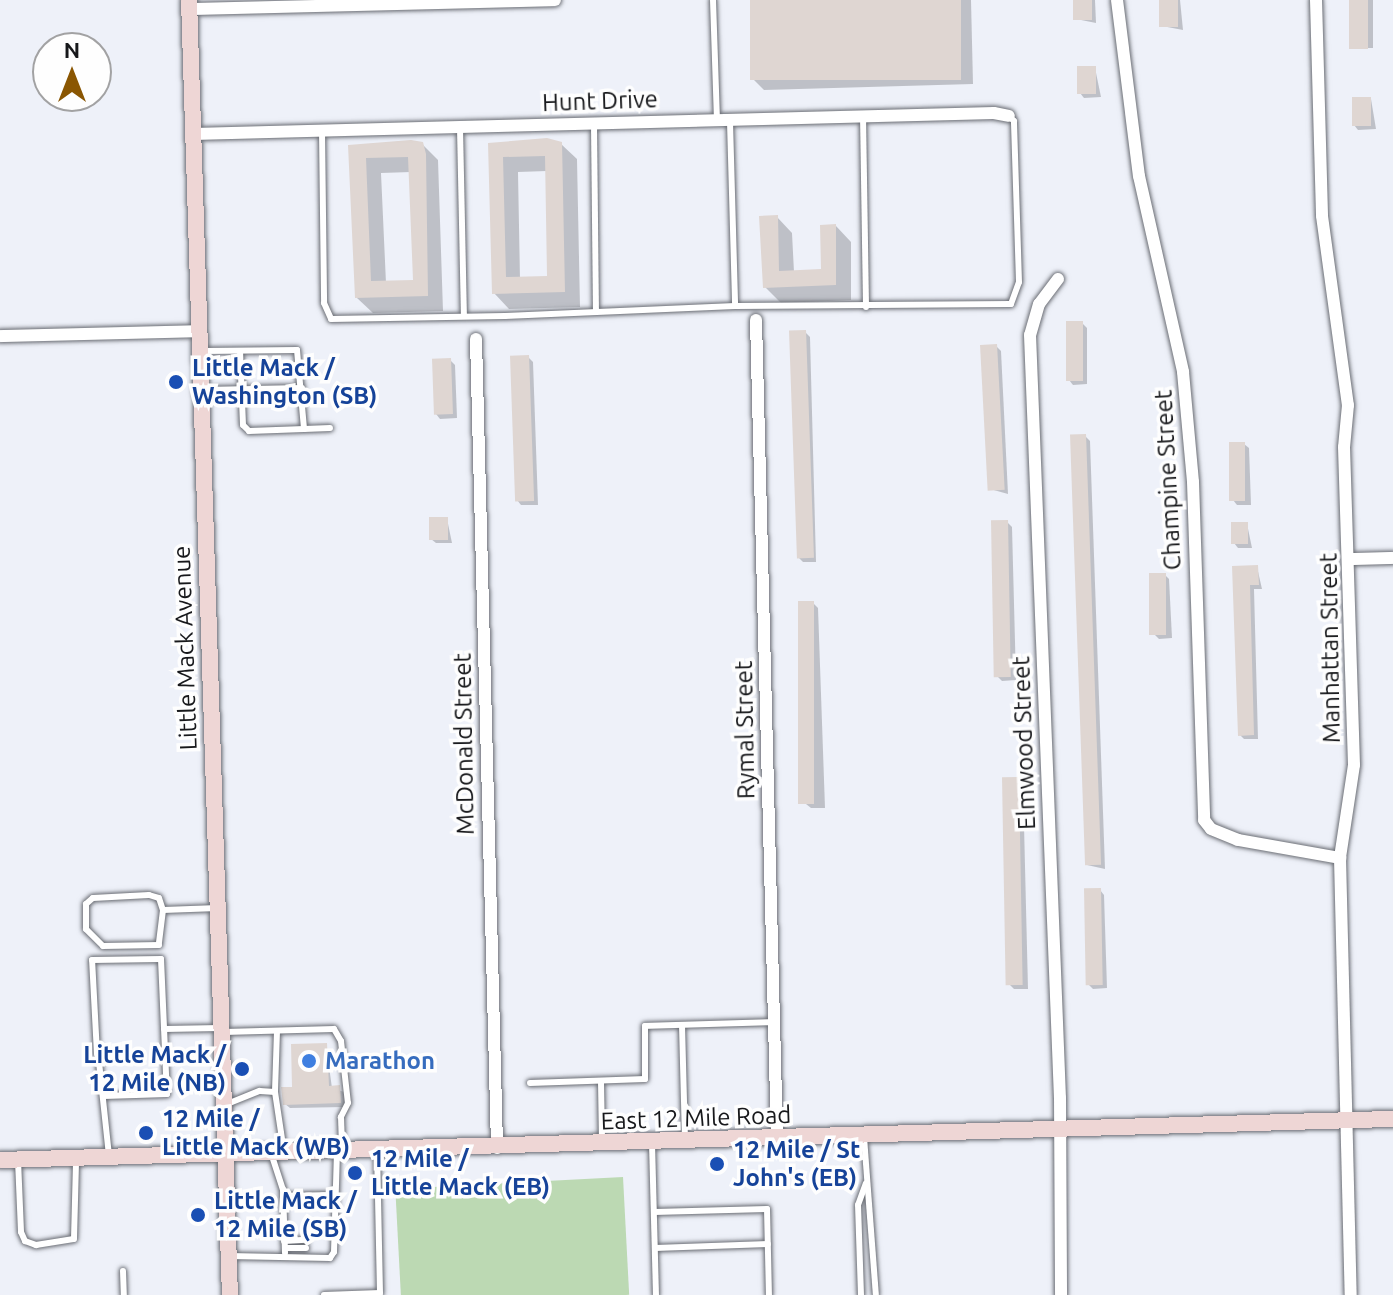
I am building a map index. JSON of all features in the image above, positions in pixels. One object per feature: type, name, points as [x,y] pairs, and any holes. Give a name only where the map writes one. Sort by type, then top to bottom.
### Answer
[{"type":"main road","name":"Little Mack Avenue","points":[[189,5],[230,1295]]},
{"type":"main road","name":"East 12 Mile Road","points":[[0,1160],[278,1155],[1393,1119]]},
{"type":"street","points":[[189,5],[555,0]]},
{"type":"street","name":"Champine Street","points":[[1117,0],[1137,161],[1175,321],[1185,386],[1204,820],[1211,829],[1238,840],[1340,858]]},
{"type":"street","name":"Manhattan Street","points":[[1316,0],[1322,216],[1348,405],[1344,447],[1351,559],[1354,793],[1340,858],[1349,1120],[1351,1295]]},
{"type":"street","name":"Hunt Drive","points":[[193,134],[863,115],[1009,116]]},
{"type":"street","name":"Elmwood Street","points":[[1058,279],[1033,320],[1030,356],[1060,1128],[1061,1295]]},
{"type":"street","name":"Rymal Street","points":[[756,320],[777,1139]]},
{"type":"street","points":[[0,336],[199,331]]},
{"type":"street","name":"McDonald Street","points":[[476,339],[497,1148]]},
{"type":"street","points":[[1351,559],[1393,558]]},
{"type":"lane","points":[[713,0],[735,306]]},
{"type":"lane","points":[[863,115],[866,307]]},
{"type":"lane","points":[[322,131],[324,303],[331,319],[735,306],[1011,304],[1017,297],[1014,121],[1009,116]]},
{"type":"lane","points":[[594,124],[596,310]]},
{"type":"lane","points":[[460,128],[464,315]]},
{"type":"lane","points":[[200,351],[297,350],[304,429]]},
{"type":"lane","points":[[240,351],[243,425],[249,431],[330,428]]},
{"type":"lane","points":[[200,390],[302,388]]},
{"type":"lane","points":[[149,895],[159,898],[163,910],[159,945],[103,946],[86,929],[86,904],[93,898],[149,895]]},
{"type":"lane","points":[[163,910],[218,908]]},
{"type":"lane","points":[[104,1096],[167,1094],[161,959],[92,960],[98,1058],[109,1158]]},
{"type":"lane","points":[[530,1083],[645,1079],[645,1026],[774,1022]]},
{"type":"lane","points":[[682,1025],[685,1142]]},
{"type":"lane","points":[[164,1029],[334,1029],[339,1034],[348,1103],[341,1117],[340,1153],[333,1195],[334,1244],[330,1258],[285,1248]]},
{"type":"lane","points":[[277,1031],[275,1092],[283,1118],[278,1155],[285,1248]]},
{"type":"lane","points":[[601,1082],[602,1145]]},
{"type":"lane","points":[[224,1105],[260,1091],[275,1092]]},
{"type":"lane","points":[[864,1137],[866,1183],[873,1204],[876,1295]]},
{"type":"lane","points":[[652,1143],[656,1295]]},
{"type":"lane","points":[[324,1295],[382,1294],[377,1152]]},
{"type":"lane","points":[[18,1160],[21,1232],[25,1241],[36,1245],[74,1239],[76,1159]]},
{"type":"lane","points":[[861,1295],[858,1205],[866,1183]]},
{"type":"lane","points":[[283,1196],[333,1195]]},
{"type":"lane","points":[[654,1212],[767,1209],[769,1295]]},
{"type":"lane","points":[[326,1239],[334,1234]]},
{"type":"lane","points":[[229,1256],[306,1244]]},
{"type":"lane","points":[[326,1248],[334,1244]]},
{"type":"lane","points":[[655,1248],[768,1244]]},
{"type":"lane","points":[[123,1271],[124,1295]]},
{"type":"green space","points":[[623,1177],[629,1295],[401,1295],[395,1189]]},
{"type":"building","points":[[750,0],[961,0],[961,80],[750,80]]},
{"type":"building","points":[[1073,0],[1092,0],[1092,20],[1073,20]]},
{"type":"building","points":[[1159,0],[1178,0],[1178,27],[1159,27]]},
{"type":"building","points":[[1349,0],[1368,0],[1368,49],[1349,49]]},
{"type":"building","points":[[1077,66],[1096,66],[1096,94],[1077,94]]},
{"type":"building","points":[[1352,97],[1371,97],[1371,126],[1352,126]]},
{"type":"building","points":[[547,138],[562,142],[565,292],[492,294],[488,143]],"holes":[[[545,156],[547,276],[506,277],[503,157]]]},
{"type":"building","points":[[411,140],[423,142],[426,154],[428,296],[355,298],[348,145]],"holes":[[[408,157],[413,280],[371,281],[366,158]]]},
{"type":"building","points":[[778,215],[779,271],[821,269],[820,225],[836,224],[836,285],[763,288],[759,216]]},
{"type":"building","points":[[1066,321],[1083,321],[1083,381],[1066,381]]},
{"type":"building","points":[[806,330],[814,558],[797,558],[789,331]]},
{"type":"building","points":[[997,344],[1005,490],[988,491],[980,345]]},
{"type":"building","points":[[529,355],[534,501],[515,502],[510,356]]},
{"type":"building","points":[[451,358],[453,414],[434,415],[432,359]]},
{"type":"building","points":[[1086,434],[1101,865],[1085,865],[1070,435]]},
{"type":"building","points":[[1229,442],[1245,442],[1245,501],[1229,501]]},
{"type":"building","points":[[429,517],[448,517],[448,540],[429,540]]},
{"type":"building","points":[[991,520],[1008,520],[1011,677],[994,677]]},
{"type":"building","points":[[1231,522],[1248,522],[1248,544],[1231,544]]},
{"type":"building","points":[[1258,565],[1259,585],[1250,585],[1254,735],[1238,736],[1232,566]]},
{"type":"building","points":[[1149,573],[1166,573],[1166,635],[1149,635]]},
{"type":"building","points":[[798,601],[814,601],[814,804],[798,804]]},
{"type":"building","points":[[1002,777],[1019,777],[1023,985],[1006,985]]},
{"type":"building","points":[[1084,888],[1101,888],[1103,985],[1086,985]]},
{"type":"building","points":[[327,1043],[329,1086],[340,1085],[341,1103],[283,1105],[281,1087],[292,1087],[291,1044]]},
{"type":"place","name":"Little Mack / Washington (SB)","points":[[176,382]]},
{"type":"place","name":"Marathon","points":[[309,1061]]},
{"type":"place","name":"Little Mack / 12 Mile (NB)","points":[[242,1069]]},
{"type":"place","name":"12 Mile / Little Mack (WB)","points":[[146,1133]]},
{"type":"place","name":"12 Mile / St John's (EB)","points":[[717,1164]]},
{"type":"place","name":"12 Mile / Little Mack (EB)","points":[[355,1173]]},
{"type":"place","name":"Little Mack / 12 Mile (SB)","points":[[198,1215]]}]
